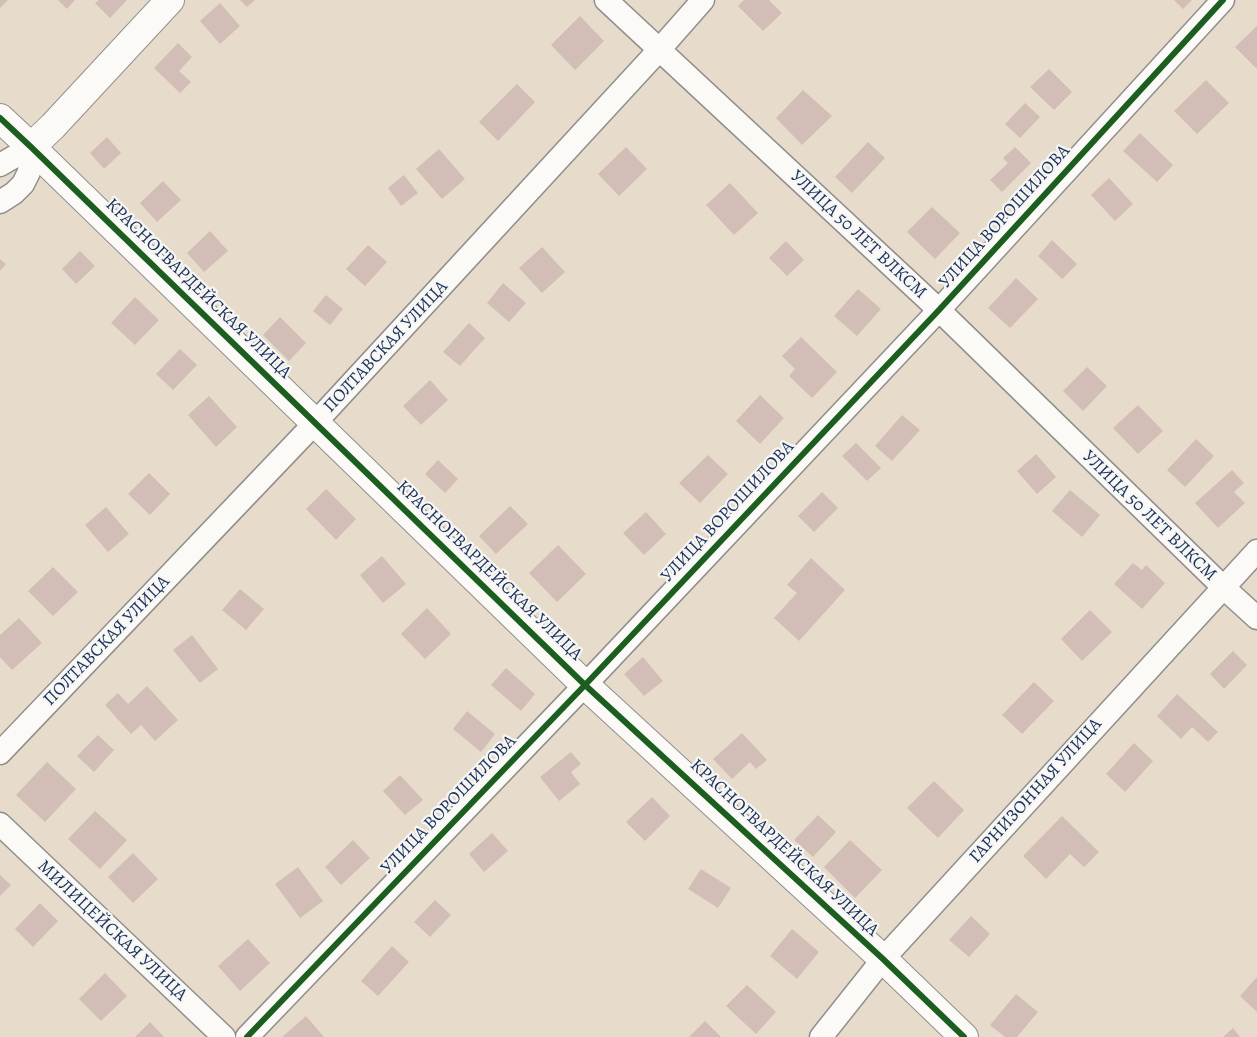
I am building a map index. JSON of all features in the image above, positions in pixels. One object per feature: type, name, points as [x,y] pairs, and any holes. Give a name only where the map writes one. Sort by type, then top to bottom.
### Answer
[{"type":"street","points":[[0,165],[31,147],[53,126],[170,0]]},
{"type":"street","name":"УЛИЦА 50 ЛЕТ ВЛКСМ","points":[[606,0],[939,310],[1257,618]]},
{"type":"street","name":"ПОЛТАВСКАЯ УЛИЦА","points":[[0,753],[315,423],[703,0]]},
{"type":"street","name":"УЛИЦА ВОРОШИЛОВА","points":[[246,1037],[585,685],[939,310],[1223,0]]},
{"type":"street","name":"КРАСНОГВАРДЕЙСКАЯ УЛИЦА","points":[[0,118],[585,685],[883,959],[964,1037]]},
{"type":"street","points":[[0,202],[14,193],[23,184],[29,172],[31,147]]},
{"type":"street","name":"ГАРНИЗОННАЯ УЛИЦА","points":[[821,1037],[883,959],[1257,551]]},
{"type":"street","name":"МИЛИЦЕЙСКАЯ УЛИЦА","points":[[0,824],[224,1037]]},
{"type":"building","points":[[0,0],[8,0],[0,8]]},
{"type":"building","points":[[58,0],[75,0],[67,9]]},
{"type":"building","points":[[99,0],[127,0],[110,18],[95,3]]},
{"type":"building","points":[[240,0],[255,0],[247,7]]},
{"type":"building","points":[[744,0],[769,0],[782,13],[763,31],[738,6]]},
{"type":"building","points":[[1174,0],[1192,0],[1183,9]]},
{"type":"building","points":[[220,3],[240,26],[220,44],[200,21]]},
{"type":"building","points":[[580,16],[604,41],[575,70],[551,45]]},
{"type":"building","points":[[1257,26],[1257,69],[1235,47]]},
{"type":"building","points":[[178,43],[192,57],[179,71],[191,82],[180,93],[154,68]]},
{"type":"building","points":[[1049,69],[1072,92],[1054,110],[1030,87]]},
{"type":"building","points":[[1206,80],[1229,103],[1197,134],[1174,111]]},
{"type":"building","points":[[517,84],[535,102],[498,141],[479,122]]},
{"type":"building","points":[[803,90],[832,116],[802,145],[776,118]]},
{"type":"building","points":[[1025,103],[1040,117],[1020,138],[1005,124]]},
{"type":"building","points":[[1140,133],[1173,165],[1157,182],[1123,151]]},
{"type":"building","points":[[107,137],[121,153],[104,169],[90,153]]},
{"type":"building","points":[[868,142],[885,158],[852,193],[835,177]]},
{"type":"building","points":[[626,147],[647,169],[619,196],[598,174]]},
{"type":"building","points":[[1015,147],[1031,163],[1002,192],[990,180],[1008,163],[1003,158]]},
{"type":"building","points":[[439,149],[465,179],[442,199],[416,169]]},
{"type":"building","points":[[404,175],[418,193],[401,206],[388,188]]},
{"type":"building","points":[[1109,178],[1133,204],[1115,221],[1091,195]]},
{"type":"building","points":[[163,181],[181,200],[157,222],[140,203]]},
{"type":"building","points":[[730,183],[758,213],[734,235],[706,205]]},
{"type":"building","points":[[932,207],[960,233],[935,259],[907,232]]},
{"type":"building","points":[[210,231],[228,251],[204,272],[187,253]]},
{"type":"building","points":[[1052,240],[1077,264],[1062,279],[1038,256]]},
{"type":"building","points":[[786,241],[804,260],[787,276],[769,258]]},
{"type":"building","points":[[368,245],[387,262],[365,286],[346,269]]},
{"type":"building","points":[[542,247],[565,272],[542,293],[519,268]]},
{"type":"building","points":[[80,251],[95,266],[76,284],[62,269]]},
{"type":"building","points":[[0,259],[6,264],[0,271]]},
{"type":"building","points":[[1016,278],[1038,299],[1010,328],[988,308]]},
{"type":"building","points":[[503,283],[526,303],[509,322],[487,303]]},
{"type":"building","points":[[858,289],[881,309],[857,336],[834,316]]},
{"type":"building","points":[[326,295],[343,309],[330,325],[313,311]]},
{"type":"building","points":[[135,297],[159,320],[135,345],[111,323]]},
{"type":"building","points":[[280,317],[306,343],[289,361],[263,335]]},
{"type":"building","points":[[469,323],[485,338],[460,366],[443,352]]},
{"type":"building","points":[[801,337],[837,372],[812,398],[789,376],[795,369],[782,356]]},
{"type":"building","points":[[180,349],[197,365],[173,390],[156,374]]},
{"type":"building","points":[[1087,367],[1107,386],[1083,411],[1063,391]]},
{"type":"building","points":[[430,380],[448,400],[421,425],[403,406]]},
{"type":"building","points":[[760,395],[784,418],[760,444],[736,421]]},
{"type":"building","points":[[209,396],[237,427],[216,447],[188,415]]},
{"type":"building","points":[[1138,405],[1163,431],[1138,454],[1113,428]]},
{"type":"building","points":[[902,415],[920,430],[892,461],[875,446]]},
{"type":"building","points":[[1196,439],[1214,456],[1185,487],[1167,470]]},
{"type":"building","points":[[856,443],[881,468],[867,481],[842,456]]},
{"type":"building","points":[[1036,454],[1056,477],[1037,494],[1017,471]]},
{"type":"building","points":[[708,455],[728,474],[700,503],[679,483]]},
{"type":"building","points":[[438,460],[458,479],[445,493],[425,474]]},
{"type":"building","points":[[1232,470],[1244,483],[1234,492],[1245,503],[1218,528],[1195,503]]},
{"type":"building","points":[[149,473],[170,494],[150,515],[128,494]]},
{"type":"building","points":[[326,489],[356,519],[336,540],[306,509]]},
{"type":"building","points":[[1070,490],[1100,515],[1082,537],[1052,511]]},
{"type":"building","points":[[822,492],[838,508],[814,532],[798,516]]},
{"type":"building","points":[[510,506],[528,524],[496,554],[479,536]]},
{"type":"building","points":[[106,507],[129,534],[108,552],[85,525]]},
{"type":"building","points":[[646,512],[666,534],[644,555],[623,533]]},
{"type":"building","points":[[558,545],[586,574],[557,602],[529,573]]},
{"type":"building","points":[[382,556],[406,584],[383,603],[360,575]]},
{"type":"building","points":[[811,558],[845,590],[799,641],[774,618],[797,593],[787,585]]},
{"type":"building","points":[[1133,563],[1142,570],[1146,565],[1165,583],[1142,609],[1114,584]]},
{"type":"building","points":[[53,567],[78,592],[53,616],[28,591]]},
{"type":"building","points":[[240,589],[264,609],[246,630],[222,610]]},
{"type":"building","points":[[427,608],[451,634],[425,659],[401,634]]},
{"type":"building","points":[[1090,610],[1112,632],[1082,661],[1061,639]]},
{"type":"building","points":[[19,618],[42,643],[12,670],[0,657],[0,635]]},
{"type":"building","points":[[192,635],[218,669],[200,683],[173,650]]},
{"type":"building","points":[[1233,651],[1247,665],[1224,689],[1210,674]]},
{"type":"building","points":[[643,657],[663,681],[644,696],[624,674]]},
{"type":"building","points":[[506,668],[535,694],[521,711],[491,685]]},
{"type":"building","points":[[1034,682],[1054,701],[1022,734],[1002,715]]},
{"type":"building","points":[[147,686],[178,720],[155,741],[141,725],[131,734],[105,705],[118,693],[128,704]]},
{"type":"building","points":[[1177,694],[1218,732],[1208,742],[1192,727],[1181,739],[1157,716]]},
{"type":"building","points":[[467,711],[495,734],[481,752],[453,729]]},
{"type":"building","points":[[742,733],[767,760],[756,769],[750,762],[732,779],[713,759]]},
{"type":"building","points":[[98,735],[114,750],[94,772],[77,756]]},
{"type":"building","points":[[1134,743],[1153,761],[1125,792],[1106,774]]},
{"type":"building","points":[[571,752],[581,764],[571,772],[580,784],[559,801],[540,777]]},
{"type":"building","points":[[47,762],[76,789],[45,822],[16,795]]},
{"type":"building","points":[[400,775],[423,800],[405,815],[383,791]]},
{"type":"building","points":[[934,781],[964,810],[938,838],[907,808]]},
{"type":"building","points":[[652,797],[670,816],[645,841],[626,822]]},
{"type":"building","points":[[95,811],[127,840],[100,869],[68,839]]},
{"type":"building","points":[[818,815],[836,832],[813,857],[794,840]]},
{"type":"building","points":[[1062,816],[1099,852],[1084,867],[1070,854],[1046,879],[1023,856]]},
{"type":"building","points":[[492,833],[508,851],[484,872],[469,854]]},
{"type":"building","points":[[353,840],[370,858],[341,885],[325,867]]},
{"type":"building","points":[[850,840],[882,870],[855,898],[824,867]]},
{"type":"building","points":[[133,853],[158,879],[133,903],[108,877]]},
{"type":"building","points":[[298,867],[323,901],[300,918],[275,884]]},
{"type":"building","points":[[701,869],[731,888],[718,908],[688,889]]},
{"type":"building","points":[[0,875],[11,885],[0,896]]},
{"type":"building","points":[[435,900],[451,915],[430,937],[414,922]]},
{"type":"building","points":[[40,903],[58,921],[33,947],[15,929]]},
{"type":"building","points":[[971,916],[990,934],[969,957],[949,940]]},
{"type":"building","points":[[792,929],[819,952],[797,979],[770,956]]},
{"type":"building","points":[[248,939],[270,963],[240,991],[218,966]]},
{"type":"building","points":[[392,946],[409,962],[378,996],[361,981]]},
{"type":"building","points":[[105,973],[127,996],[101,1021],[79,999]]},
{"type":"building","points":[[1257,977],[1257,1012],[1240,996]]},
{"type":"building","points":[[747,985],[776,1012],[756,1034],[726,1006]]},
{"type":"building","points":[[1016,994],[1038,1012],[1017,1037],[1005,1037],[990,1025]]},
{"type":"building","points":[[306,1016],[324,1037],[282,1037]]},
{"type":"building","points":[[705,1021],[721,1037],[689,1037]]},
{"type":"building","points":[[150,1022],[164,1037],[135,1037]]},
{"type":"building","points":[[1233,1028],[1240,1037],[1223,1037]]},
{"type":"cycle path","points":[[247,1037],[585,685],[939,310],[1223,0]]},
{"type":"cycle path","points":[[0,118],[585,685],[883,959],[964,1037]]}]
